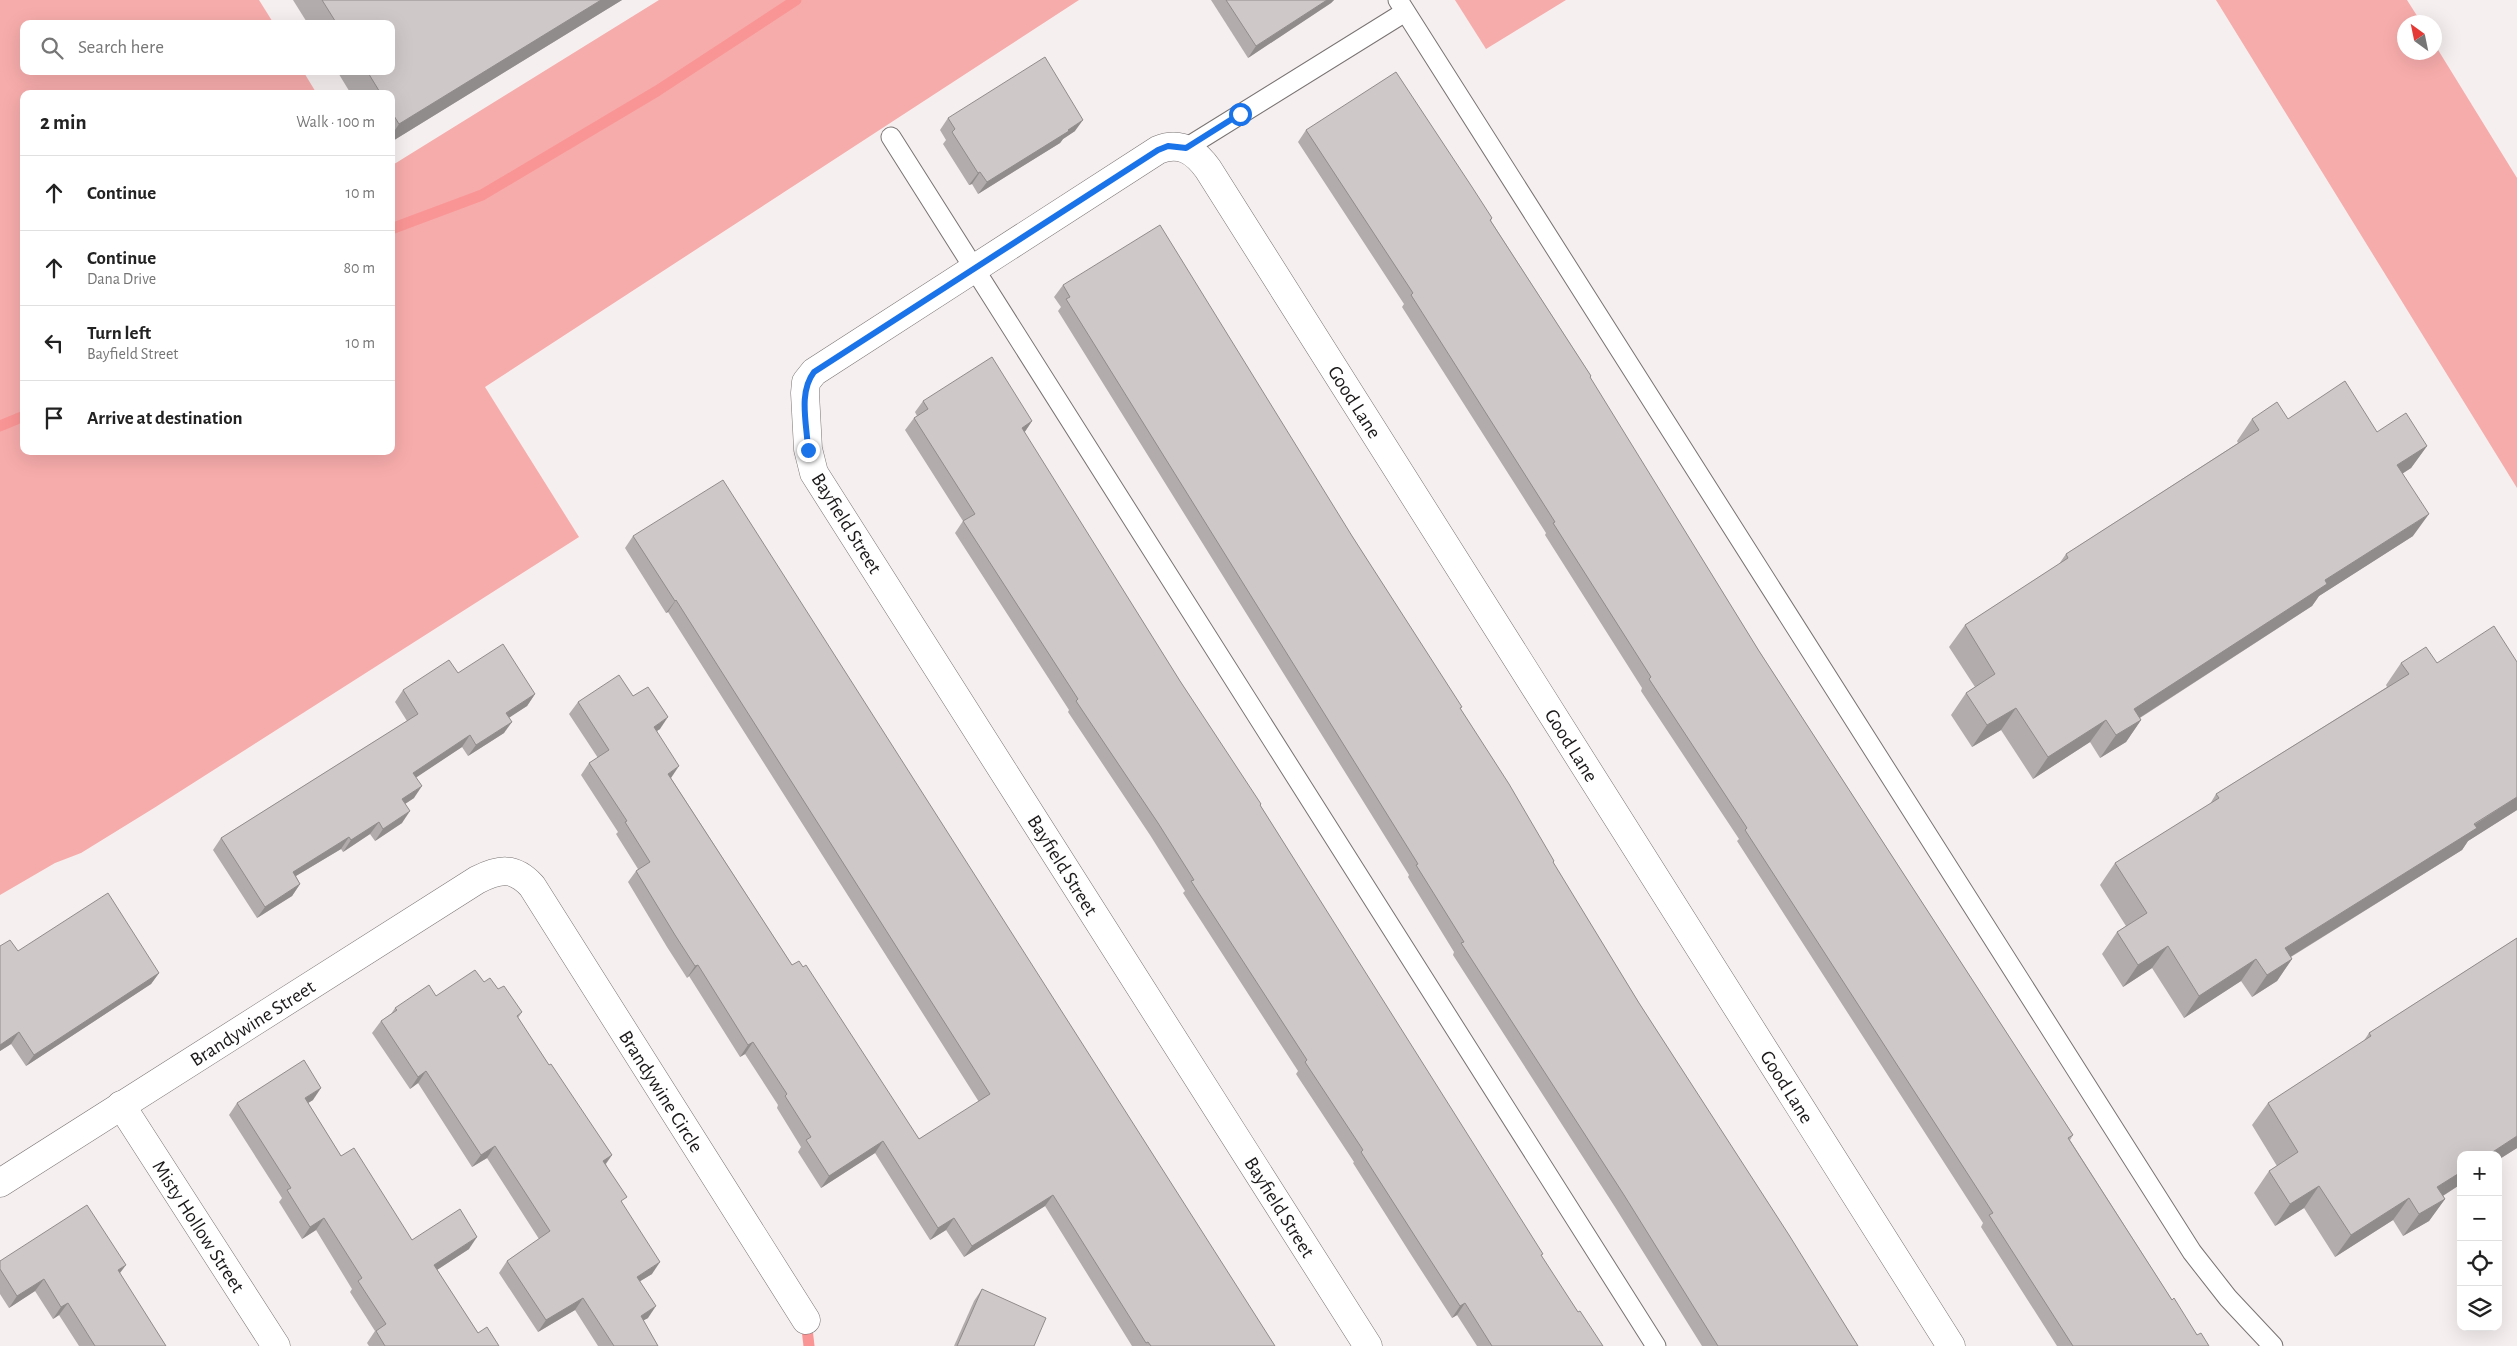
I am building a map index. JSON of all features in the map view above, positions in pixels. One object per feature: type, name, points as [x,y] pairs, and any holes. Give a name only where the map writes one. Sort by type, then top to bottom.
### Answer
[{"type":"street","points":[[973,268],[1158,150],[1168,146],[1186,148]]},
{"type":"street","name":"Good Lane","points":[[1186,148],[1194,153],[1208,169],[1951,1346]]},
{"type":"street","name":"Bayfield Street","points":[[973,268],[814,372],[806,382],[808,450],[814,473],[1368,1346]]},
{"type":"street","name":"Brandywine Street","points":[[0,1183],[477,880],[498,872],[508,871]]},
{"type":"street","name":"Brandywine Circle","points":[[508,871],[524,877],[532,886],[806,1320]]},
{"type":"street","name":"Misty Hollow Street","points":[[122,1105],[276,1346]]},
{"type":"lane","points":[[1186,148],[1401,6],[2192,1252],[2228,1298],[2273,1346]]},
{"type":"lane","points":[[891,137],[1656,1346]]},
{"type":"shaded area","points":[[0,0],[259,0],[272,20],[20,20],[20,75],[305,75],[315,90],[20,90],[20,455],[395,455],[395,164],[659,0],[1079,0],[485,387],[579,537],[154,808],[81,853],[55,863],[0,895]]},
{"type":"shaded area","points":[[1455,0],[1566,0],[1486,49]]},
{"type":"shaded area","points":[[2216,0],[2407,0],[2417,15],[2397,15],[2397,60],[2442,60],[2442,56],[2517,178],[2517,488]]},
{"type":"building","points":[[322,0],[601,0],[399,124],[395,118],[395,90],[379,90],[369,75],[395,75],[395,20],[334,20]]},
{"type":"building","points":[[1226,0],[1327,0],[1256,46]]},
{"type":"building","points":[[1045,57],[1083,120],[1069,131],[987,182],[980,172],[978,173],[952,132],[955,129],[948,118]]},
{"type":"building","points":[[1396,72],[1492,218],[1490,220],[1591,376],[1759,651],[2073,1135],[2068,1138],[2172,1300],[2174,1298],[2197,1335],[2201,1333],[2209,1346],[2073,1346],[1989,1215],[1993,1213],[1745,830],[1747,828],[1649,679],[1651,677],[1553,523],[1555,522],[1411,295],[1413,293],[1306,130]]},
{"type":"building","points":[[1160,225],[1352,536],[1462,707],[1460,708],[1509,784],[1553,862],[1639,1003],[1789,1235],[1858,1346],[1718,1346],[1624,1195],[1461,943],[1464,942],[1416,865],[1418,864],[1066,299],[1070,297],[1063,285]]},
{"type":"building","points":[[992,357],[1032,421],[1022,428],[1180,681],[1261,804],[1543,1254],[1541,1255],[1578,1312],[1580,1311],[1603,1346],[1492,1346],[1465,1303],[1460,1306],[1361,1152],[1363,1150],[1305,1062],[1307,1060],[1191,881],[1194,880],[1158,823],[1076,701],[1078,699],[963,521],[975,514],[914,418],[928,409],[923,401]]},
{"type":"building","points":[[2345,381],[2377,432],[2406,413],[2427,446],[2397,465],[2429,514],[2325,580],[2327,584],[2134,709],[2141,720],[2116,735],[2106,720],[2048,757],[2016,708],[1987,725],[1966,693],[1995,674],[1965,625],[2068,558],[2066,554],[2259,430],[2252,419],[2277,402],[2288,419]]},
{"type":"building","points":[[723,480],[1275,1346],[1151,1346],[1148,1342],[1146,1343],[1053,1195],[972,1246],[954,1218],[938,1228],[883,1141],[829,1176],[806,1140],[811,1137],[785,1096],[787,1094],[753,1042],[748,1045],[698,965],[695,966],[675,935],[636,871],[650,862],[625,822],[627,821],[589,763],[609,750],[578,702],[619,675],[633,696],[648,687],[668,717],[654,727],[679,766],[668,774],[792,965],[799,961],[803,967],[806,965],[919,1139],[990,1094],[676,600],[633,536]]},
{"type":"building","points":[[2494,626],[2517,662],[2517,797],[2474,824],[2477,828],[2285,948],[2292,959],[2267,975],[2256,959],[2199,996],[2168,946],[2138,965],[2117,932],[2147,913],[2115,863],[2219,798],[2216,794],[2409,674],[2401,663],[2426,647],[2437,663]]},
{"type":"building","points":[[503,644],[535,694],[506,713],[512,722],[476,745],[470,735],[413,773],[422,786],[402,799],[410,811],[383,829],[379,822],[351,840],[349,837],[293,872],[300,884],[265,907],[221,838],[418,714],[403,690],[449,660],[458,673]]},
{"type":"building","points":[[108,893],[159,973],[34,1055],[19,1032],[0,1045],[0,946],[10,940],[18,951]]},
{"type":"building","points":[[2517,938],[2517,1136],[2494,1151],[2457,1151],[2457,1174],[2437,1187],[2445,1199],[2419,1214],[2409,1198],[2351,1235],[2319,1186],[2290,1204],[2269,1171],[2298,1152],[2268,1103],[2371,1036],[2369,1033]]},
{"type":"building","points":[[475,970],[484,982],[490,978],[498,989],[504,986],[522,1012],[517,1016],[612,1155],[603,1161],[627,1197],[621,1201],[660,1262],[637,1277],[656,1306],[641,1316],[658,1346],[614,1346],[583,1298],[546,1320],[507,1261],[550,1231],[495,1146],[481,1155],[426,1071],[418,1077],[381,1021],[397,1010],[395,1008],[429,985],[436,996]]},
{"type":"building","points":[[304,1060],[321,1088],[305,1098],[341,1156],[354,1148],[412,1240],[460,1209],[477,1237],[434,1265],[478,1333],[487,1327],[499,1346],[385,1346],[376,1331],[386,1324],[358,1281],[362,1278],[324,1218],[310,1227],[287,1190],[291,1188],[237,1103]]},
{"type":"building","points":[[87,1205],[126,1265],[118,1270],[166,1346],[95,1346],[68,1303],[61,1307],[44,1279],[17,1296],[0,1269],[0,1261]]},
{"type":"building","points":[[982,1289],[1046,1318],[1034,1346],[957,1346]]},
{"type":"waterway","points":[[395,228],[482,195],[657,91],[796,0]]},
{"type":"waterway","points":[[0,426],[20,418]]},
{"type":"waterway","points":[[806,1320],[809,1346]]},
{"type":"route","points":[[808,450],[805,393],[806,382],[814,372],[901,314],[1158,150],[1168,146],[1186,148],[1240,114]]}]
